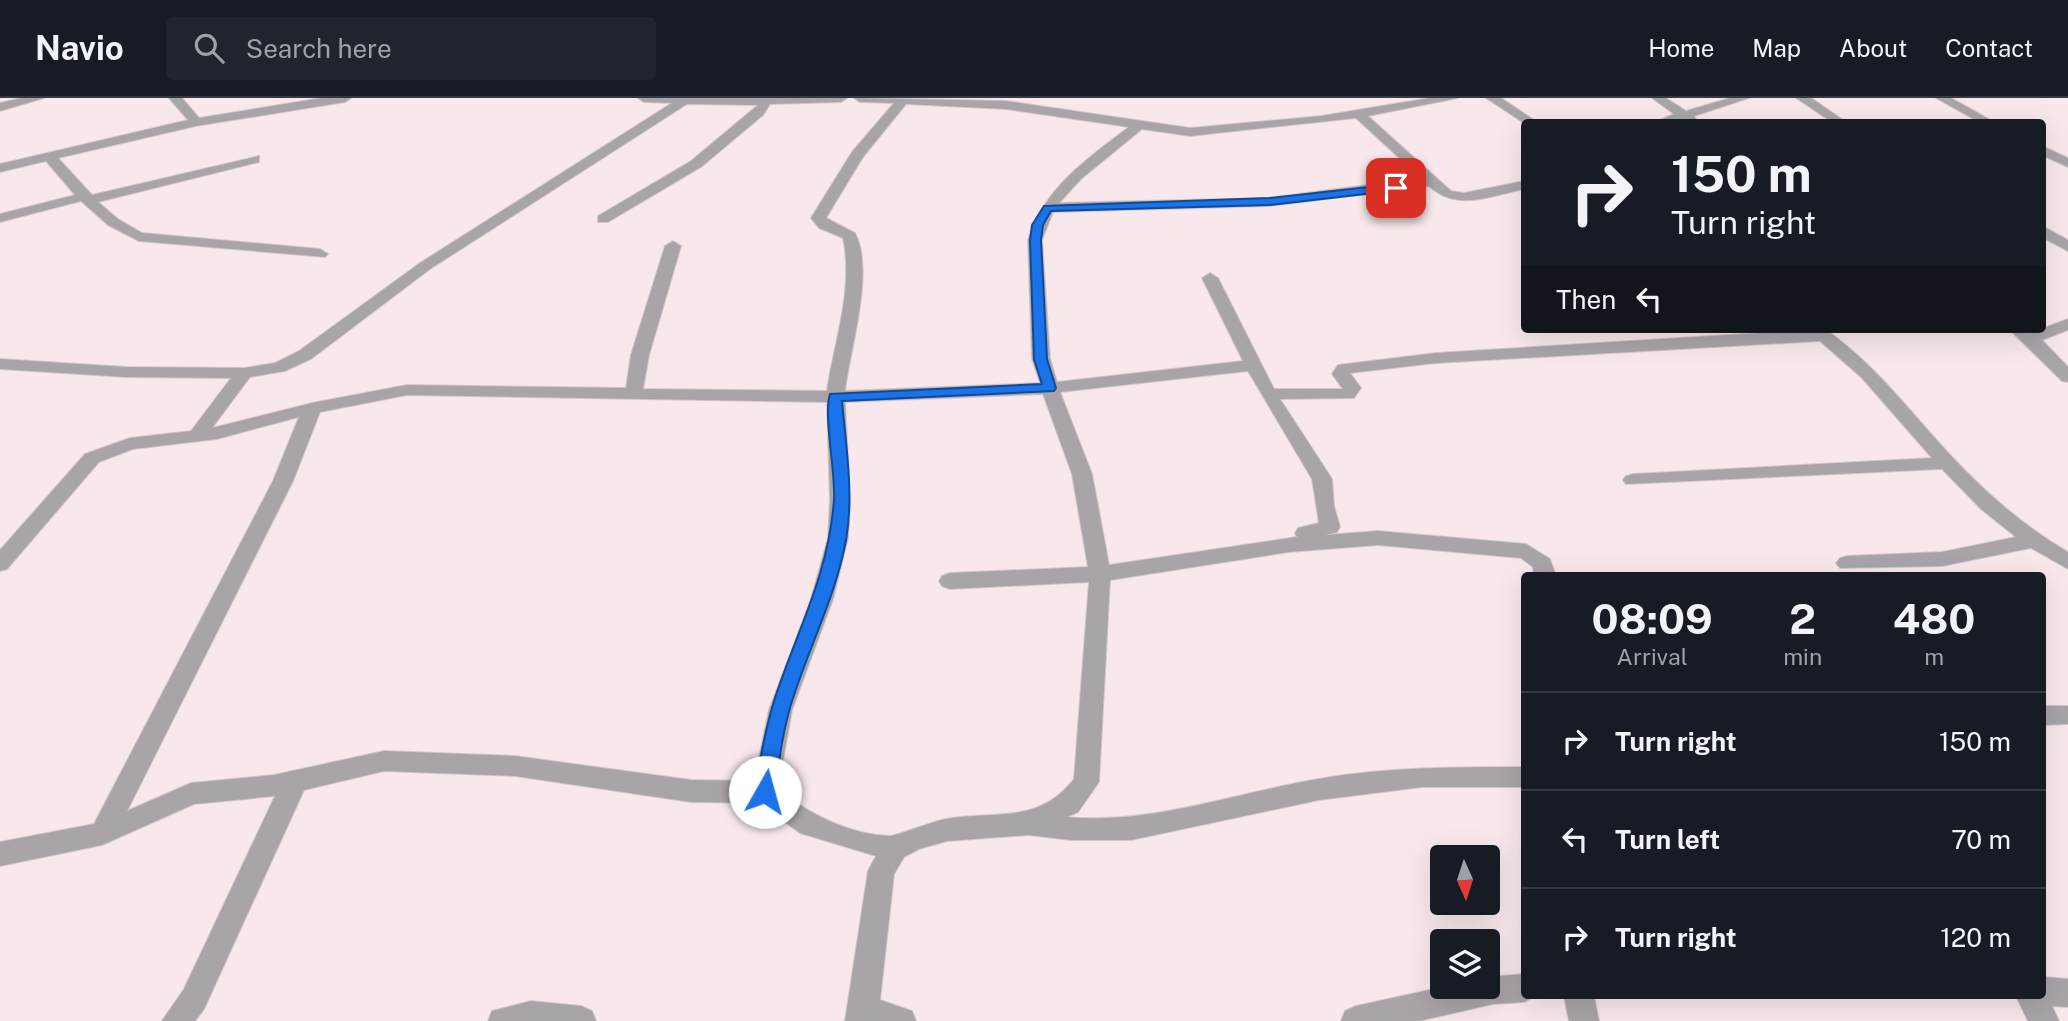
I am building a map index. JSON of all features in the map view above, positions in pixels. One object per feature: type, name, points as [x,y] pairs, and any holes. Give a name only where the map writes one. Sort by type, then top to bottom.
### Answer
[{"type":"street","points":[[0,107],[38,98]]},
{"type":"street","points":[[175,98],[196,122]]},
{"type":"street","points":[[0,168],[196,122],[345,98]]},
{"type":"street","points":[[644,98],[682,102],[841,98]]},
{"type":"street","points":[[860,98],[1040,109],[1190,132],[1359,114],[1452,98]]},
{"type":"street","points":[[1492,98],[1526,119]]},
{"type":"street","points":[[1658,98],[1690,119]]},
{"type":"street","points":[[1669,119],[1743,98]]},
{"type":"street","points":[[1802,98],[1835,119]]},
{"type":"street","points":[[1942,98],[1982,119]]},
{"type":"street","points":[[765,792],[770,754],[784,699],[824,593],[838,538],[842,488],[835,397],[853,282],[853,244],[850,236],[824,225],[818,218],[857,155],[903,100]]},
{"type":"street","points":[[603,219],[696,164],[759,112],[766,101]]},
{"type":"street","points":[[0,365],[126,372],[244,373],[279,367],[305,355],[425,266],[682,102]]},
{"type":"street","points":[[1359,114],[1447,195],[1456,197],[1521,186]]},
{"type":"street","points":[[1028,824],[1069,804],[1086,782],[1100,574],[1082,474],[1041,359],[1035,240],[1037,225],[1048,208],[1082,172],[1138,126]]},
{"type":"street","points":[[2046,152],[2068,163]]},
{"type":"street","points":[[48,155],[88,198],[124,231],[139,236],[320,254]]},
{"type":"street","points":[[0,218],[254,159]]},
{"type":"street","points":[[1048,208],[1269,202],[1434,181]]},
{"type":"street","points":[[2046,232],[2068,246]]},
{"type":"street","points":[[634,393],[636,366],[666,279],[673,246]]},
{"type":"street","points":[[1210,278],[1268,394],[1322,479],[1324,506],[1330,527],[1301,535],[1289,545]]},
{"type":"street","points":[[2046,328],[2068,324]]},
{"type":"street","points":[[1268,394],[1348,394],[1352,388],[1341,374],[1344,369],[1436,358],[1819,333],[1859,362],[1947,463],[2004,521],[2068,562]]},
{"type":"street","points":[[2024,333],[2068,377]]},
{"type":"street","points":[[0,564],[92,458],[130,444],[250,426],[312,408],[407,390],[835,397],[1050,388],[1254,365]]},
{"type":"street","points":[[197,435],[244,373]]},
{"type":"street","points":[[102,834],[284,481],[312,408]]},
{"type":"street","points":[[1633,480],[1947,463]]},
{"type":"street","points":[[950,581],[1100,574],[1289,545],[1378,538],[1517,550],[1540,559],[1544,572]]},
{"type":"street","points":[[1847,563],[1942,559],[2033,541]]},
{"type":"street","points":[[2046,716],[2068,715]]},
{"type":"street","points":[[0,854],[102,834],[191,794],[274,786],[357,765],[410,760],[515,766],[691,791],[765,792],[785,813],[817,829],[894,849]]},
{"type":"street","points":[[901,1021],[862,1016],[881,871],[894,849],[912,839],[947,831],[1028,824],[1071,829],[1131,829],[1319,789],[1422,777],[1521,777]]},
{"type":"street","points":[[177,1021],[194,999],[296,779]]},
{"type":"street","points":[[1356,1021],[1493,990],[1521,988]]},
{"type":"street","points":[[2046,991],[2068,993]]},
{"type":"street","points":[[1580,999],[1584,1021]]},
{"type":"street","points":[[2033,999],[2044,1021]]},
{"type":"street","points":[[503,1021],[531,1016],[581,1021]]},
{"type":"route","points":[[765,792],[770,754],[784,699],[824,593],[838,538],[842,488],[835,397],[1050,388],[1041,359],[1035,240],[1037,225],[1048,208],[1269,202],[1396,188]]}]
